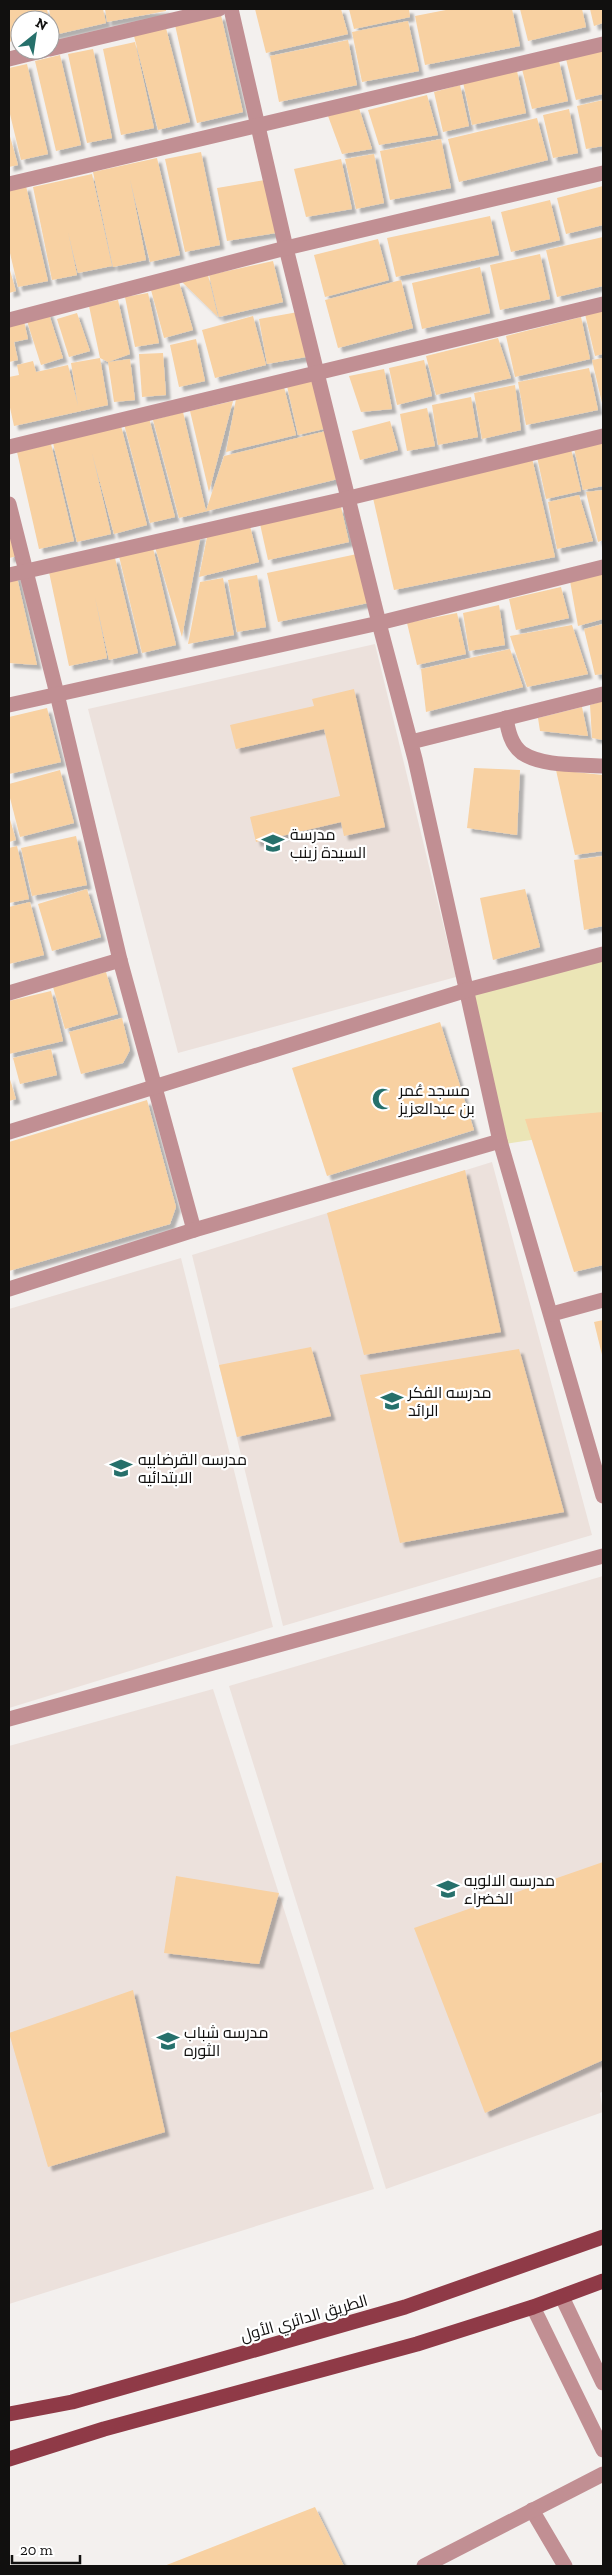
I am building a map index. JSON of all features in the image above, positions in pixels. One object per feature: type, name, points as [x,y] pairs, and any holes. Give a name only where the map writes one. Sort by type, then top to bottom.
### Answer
[{"type":"main road","name":"الطريق الدائري الأول","points":[[9,2414],[72,2402],[405,2307],[603,2237]]},
{"type":"main road","points":[[9,2459],[104,2429],[417,2344],[533,2307],[603,2281]]},
{"type":"street","points":[[60,47],[219,9]]},
{"type":"street","points":[[230,9],[286,248],[379,623],[411,742],[500,1141],[552,1314],[603,1496]]},
{"type":"street","points":[[9,184],[258,127],[603,44]]},
{"type":"street","points":[[9,320],[286,248],[603,173]]},
{"type":"street","points":[[9,447],[603,304]]},
{"type":"street","points":[[9,575],[349,498],[603,436]]},
{"type":"street","points":[[9,504],[24,571],[57,694],[120,960],[194,1230]]},
{"type":"street","points":[[9,705],[379,623],[603,567]]},
{"type":"street","points":[[411,742],[603,694]]},
{"type":"street","points":[[506,718],[512,742],[522,753],[542,761],[603,766]]},
{"type":"street","points":[[9,1132],[466,990],[603,954]]},
{"type":"street","points":[[9,993],[120,960]]},
{"type":"street","points":[[9,1289],[194,1230],[500,1141]]},
{"type":"street","points":[[552,1314],[603,1300]]},
{"type":"street","points":[[9,1719],[603,1556]]},
{"type":"street","points":[[562,2297],[603,2383]]},
{"type":"street","points":[[533,2307],[603,2450]]},
{"type":"street","points":[[424,2566],[603,2474]]},
{"type":"street","points":[[532,2510],[564,2566]]},
{"type":"shaded area","name":"مدرسة السيدة زينب","points":[[375,644],[456,977],[178,1053],[88,709]]},
{"type":"shaded area","points":[[603,956],[603,1129],[505,1144],[467,990]]},
{"type":"shaded area","name":"مدرسه الفكر الرائد","points":[[492,1162],[592,1535],[283,1626],[192,1255]]},
{"type":"shaded area","name":"مدرسه القرضابيه الابتدائيه","points":[[181,1258],[273,1627],[9,1708],[9,1309]]},
{"type":"shaded area","name":"مدرسه الالويه الخضراء","points":[[603,1576],[603,2091],[600,2093],[603,2112],[386,2189],[229,1686]]},
{"type":"shaded area","name":"مدرسه شباب الثوره","points":[[213,1689],[374,2189],[9,2304],[9,1746]]},
{"type":"building","points":[[9,9],[47,9],[10,10],[9,42]]},
{"type":"building","points":[[103,9],[106,23],[60,34],[60,10],[49,10]]},
{"type":"building","points":[[105,9],[166,9],[166,11],[107,22]]},
{"type":"building","points":[[255,9],[341,9],[348,34],[266,53]]},
{"type":"building","points":[[349,9],[409,9],[410,17],[354,29]]},
{"type":"building","points":[[451,9],[512,9],[520,46],[425,65],[415,16]]},
{"type":"building","points":[[520,9],[582,9],[586,27],[528,41]]},
{"type":"building","points":[[590,9],[603,9],[603,23],[594,26]]},
{"type":"building","points":[[221,15],[243,112],[197,123],[175,25]]},
{"type":"building","points":[[408,21],[419,71],[362,82],[352,32]]},
{"type":"building","points":[[166,28],[190,122],[158,130],[134,36]]},
{"type":"building","points":[[348,40],[357,85],[279,102],[270,56]]},
{"type":"building","points":[[135,42],[154,128],[121,135],[103,49]]},
{"type":"building","points":[[93,49],[112,138],[87,143],[68,54]]},
{"type":"building","points":[[603,51],[603,94],[576,100],[566,59]]},
{"type":"building","points":[[60,55],[81,145],[56,151],[35,61],[60,60]]},
{"type":"building","points":[[559,61],[568,101],[532,109],[522,69]]},
{"type":"building","points":[[27,64],[48,154],[21,160],[9,110],[9,68]]},
{"type":"building","points":[[517,71],[526,113],[472,125],[463,82]]},
{"type":"building","points":[[460,85],[469,126],[443,132],[434,92]]},
{"type":"building","points":[[427,95],[438,135],[379,145],[368,110]]},
{"type":"building","points":[[603,100],[603,146],[586,149],[577,106]]},
{"type":"building","points":[[359,108],[372,149],[342,154],[328,116]]},
{"type":"building","points":[[569,109],[578,153],[553,158],[543,115]]},
{"type":"building","points":[[537,118],[548,160],[459,182],[448,139]]},
{"type":"building","points":[[9,133],[18,165],[9,167]]},
{"type":"building","points":[[441,139],[451,188],[390,200],[380,151]]},
{"type":"building","points":[[201,152],[220,245],[185,252],[165,159]]},
{"type":"building","points":[[374,154],[384,203],[356,209],[345,159]]},
{"type":"building","points":[[157,158],[180,255],[150,262],[130,179],[146,260],[113,267],[93,172]]},
{"type":"building","points":[[341,159],[352,209],[306,217],[294,169]]},
{"type":"building","points":[[92,174],[112,266],[78,273],[68,232],[77,275],[52,280],[33,187]]},
{"type":"building","points":[[265,180],[276,233],[227,241],[217,188]]},
{"type":"building","points":[[26,186],[48,281],[18,287],[9,249],[9,190]]},
{"type":"building","points":[[603,186],[603,225],[566,234],[557,198]]},
{"type":"building","points":[[550,200],[560,240],[511,252],[501,212]]},
{"type":"building","points":[[490,216],[499,255],[396,277],[387,238]]},
{"type":"building","points":[[603,237],[603,286],[557,297],[546,250]]},
{"type":"building","points":[[378,239],[389,280],[325,297],[314,255]]},
{"type":"building","points":[[540,254],[550,299],[500,310],[490,265]]},
{"type":"building","points":[[273,261],[283,302],[219,317],[209,275]]},
{"type":"building","points":[[9,267],[16,291],[9,293]]},
{"type":"building","points":[[480,267],[490,313],[422,329],[412,283]]},
{"type":"building","points":[[208,275],[218,317],[181,281]]},
{"type":"building","points":[[401,280],[413,328],[338,348],[325,300]]},
{"type":"building","points":[[179,282],[193,330],[164,338],[151,290]]},
{"type":"building","points":[[148,293],[159,343],[135,347],[125,297]]},
{"type":"building","points":[[118,300],[130,354],[108,362],[100,358],[89,306]]},
{"type":"building","points":[[603,310],[603,354],[595,356],[585,314]]},
{"type":"building","points":[[48,311],[63,358],[41,365],[26,318]]},
{"type":"building","points":[[298,312],[306,357],[267,364],[259,319]]},
{"type":"building","points":[[77,313],[90,351],[69,357],[57,319]]},
{"type":"building","points":[[253,316],[266,365],[215,378],[202,330]]},
{"type":"building","points":[[581,317],[590,359],[515,377],[506,336]]},
{"type":"building","points":[[24,321],[28,339],[14,342],[18,360],[9,362],[9,324]]},
{"type":"building","points":[[498,338],[511,378],[436,395],[426,356]]},
{"type":"building","points":[[196,339],[205,381],[179,387],[170,345]]},
{"type":"building","points":[[163,353],[166,395],[142,397],[139,354]]},
{"type":"building","points":[[100,358],[108,405],[14,426],[9,403],[9,377],[19,375],[17,365],[33,361],[36,372],[68,365],[78,406],[71,363]]},
{"type":"building","points":[[603,358],[603,403],[602,403],[592,360]]},
{"type":"building","points":[[130,359],[135,400],[114,402],[108,362]]},
{"type":"building","points":[[424,360],[432,396],[397,405],[389,368]]},
{"type":"building","points":[[589,368],[598,410],[526,425],[518,382]]},
{"type":"building","points":[[384,369],[392,409],[361,412],[349,376]]},
{"type":"building","points":[[313,381],[324,429],[298,435],[287,386]]},
{"type":"building","points":[[515,385],[521,430],[482,439],[474,393]]},
{"type":"building","points":[[284,387],[296,435],[226,452],[236,399]]},
{"type":"building","points":[[471,397],[478,437],[438,445],[432,405]]},
{"type":"building","points":[[233,401],[209,492],[190,411]]},
{"type":"building","points":[[427,408],[435,446],[407,451],[400,414]]},
{"type":"building","points":[[183,412],[206,511],[224,456],[326,431],[338,479],[179,518],[153,420]]},
{"type":"building","points":[[149,418],[175,517],[150,523],[124,424]]},
{"type":"building","points":[[390,421],[398,450],[360,460],[352,431]]},
{"type":"building","points":[[121,426],[147,525],[114,534],[92,453],[111,534],[77,542],[53,443]]},
{"type":"building","points":[[603,442],[603,486],[583,490],[574,448]]},
{"type":"building","points":[[51,444],[74,541],[39,549],[17,452]]},
{"type":"building","points":[[571,449],[581,491],[546,499],[537,457]]},
{"type":"building","points":[[532,458],[555,557],[394,590],[373,498]]},
{"type":"building","points":[[603,490],[603,540],[598,542],[586,492]]},
{"type":"building","points":[[579,495],[593,541],[557,549],[548,502]]},
{"type":"building","points":[[341,507],[349,542],[268,560],[260,524]]},
{"type":"building","points":[[9,519],[18,556],[9,558]]},
{"type":"building","points":[[250,526],[259,562],[199,577],[207,537]]},
{"type":"building","points":[[201,534],[182,637],[155,547]]},
{"type":"building","points":[[153,548],[176,645],[142,653],[119,556]]},
{"type":"building","points":[[357,554],[368,603],[278,622],[267,573]]},
{"type":"building","points":[[115,558],[138,653],[109,660],[95,597],[107,658],[69,666],[49,572]]},
{"type":"building","points":[[16,573],[37,665],[9,663],[9,581]]},
{"type":"building","points":[[603,574],[603,619],[578,626],[570,581]]},
{"type":"building","points":[[257,575],[266,627],[237,632],[228,580]]},
{"type":"building","points":[[223,578],[234,635],[188,644],[200,582]]},
{"type":"building","points":[[561,587],[569,618],[516,630],[509,599]]},
{"type":"building","points":[[499,605],[505,645],[469,651],[463,613]]},
{"type":"building","points":[[457,613],[466,654],[417,665],[407,623]]},
{"type":"building","points":[[603,624],[603,674],[595,675],[584,629]]},
{"type":"building","points":[[572,625],[588,674],[527,687],[510,636]]},
{"type":"building","points":[[510,649],[523,687],[426,712],[421,669]]},
{"type":"building","points":[[354,689],[385,827],[344,836],[341,822],[256,842],[250,817],[340,796],[324,729],[236,749],[230,725],[314,706],[312,699]]},
{"type":"building","points":[[603,701],[603,740],[592,738],[590,705]]},
{"type":"building","points":[[582,707],[588,736],[540,731],[538,718]]},
{"type":"building","points":[[47,708],[61,762],[9,774],[9,717]]},
{"type":"building","points":[[474,768],[520,770],[517,835],[467,828]]},
{"type":"building","points":[[60,770],[74,823],[20,837],[9,794],[9,784]]},
{"type":"building","points":[[556,770],[603,775],[603,851],[575,855]]},
{"type":"building","points":[[9,816],[16,840],[9,842]]},
{"type":"building","points":[[76,836],[87,885],[32,896],[21,848]]},
{"type":"building","points":[[17,846],[29,899],[9,903],[9,848]]},
{"type":"building","points":[[603,856],[603,926],[584,930],[574,860]]},
{"type":"building","points":[[87,889],[101,937],[52,951],[38,904]]},
{"type":"building","points":[[525,889],[540,947],[493,960],[480,898]]},
{"type":"building","points":[[30,902],[44,955],[9,964],[9,907]]},
{"type":"building","points":[[106,972],[118,1014],[65,1029],[53,987]]},
{"type":"building","points":[[51,991],[63,1041],[9,1054],[9,1001]]},
{"type":"building","points":[[122,1018],[130,1050],[123,1063],[81,1074],[69,1032]]},
{"type":"building","name":"مسجد عُمر بن عبدالعزيز","points":[[440,1022],[474,1130],[327,1176],[292,1068]]},
{"type":"building","points":[[51,1049],[57,1075],[20,1084],[13,1058]]},
{"type":"building","points":[[9,1076],[16,1099],[9,1101]]},
{"type":"building","points":[[147,1100],[176,1207],[170,1224],[9,1271],[9,1142]]},
{"type":"building","points":[[603,1112],[603,1265],[574,1272],[525,1119]]},
{"type":"building","points":[[465,1170],[501,1332],[364,1355],[327,1213]]},
{"type":"building","points":[[603,1320],[603,1359],[594,1322]]},
{"type":"building","points":[[311,1347],[331,1416],[237,1437],[219,1365]]},
{"type":"building","points":[[519,1349],[564,1512],[400,1543],[360,1375]]},
{"type":"building","points":[[603,1862],[603,2060],[485,2113],[414,1928]]},
{"type":"building","points":[[176,1876],[279,1893],[259,1964],[164,1953]]},
{"type":"building","points":[[133,1990],[165,2132],[48,2167],[9,2033]]},
{"type":"building","points":[[315,2507],[344,2566],[164,2566]]},
{"type":"place","name":"مدرسة السيدة زينب","points":[[273,843]]},
{"type":"place","name":"مسجد عُمر بن عبدالعزيز","points":[[383,1099]]},
{"type":"place","name":"مدرسه الفكر الرائد","points":[[392,1401]]},
{"type":"place","name":"مدرسه القرضابيه الابتدائيه","points":[[121,1468]]},
{"type":"place","name":"مدرسه الالويه الخضراء","points":[[448,1889]]},
{"type":"place","name":"مدرسه شباب الثوره","points":[[168,2041]]}]
